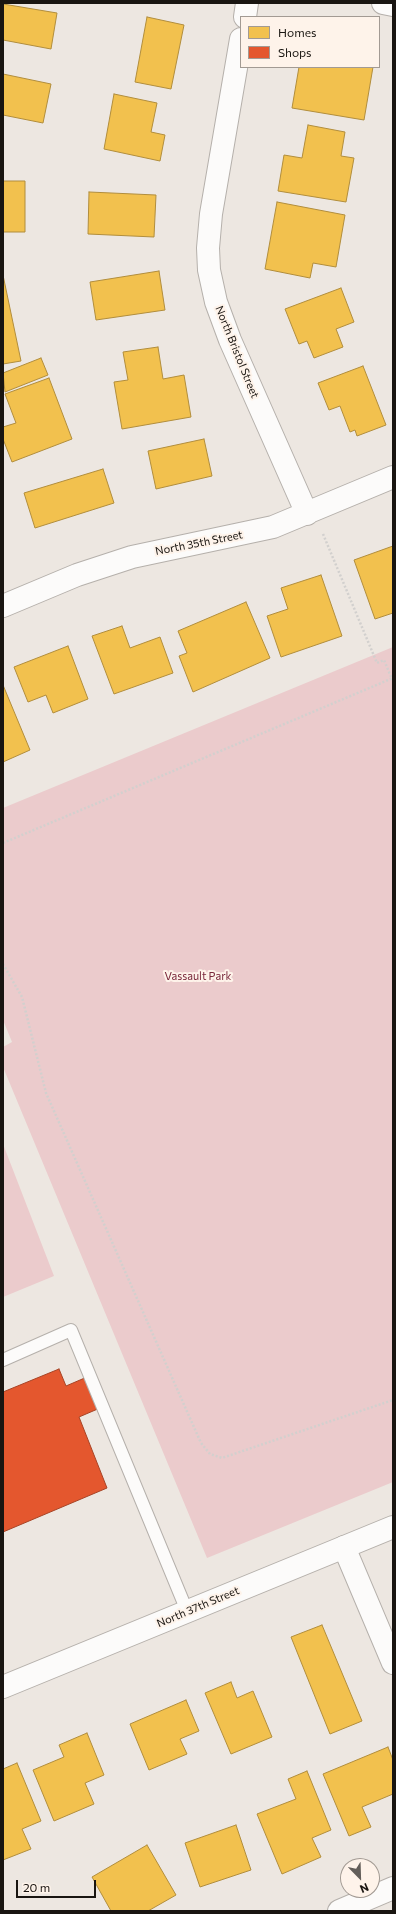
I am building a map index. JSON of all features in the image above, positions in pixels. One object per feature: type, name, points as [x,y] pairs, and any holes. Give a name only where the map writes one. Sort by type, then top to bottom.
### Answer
[{"type":"street","points":[[245,16],[247,3]]},
{"type":"street","points":[[383,3],[393,5]]},
{"type":"street","name":"North Bristol Street","points":[[240,45],[211,214],[208,248],[209,270],[216,302],[230,340],[310,513]]},
{"type":"street","name":"North 35th Street","points":[[3,606],[77,575],[132,557],[273,527],[310,513],[393,477]]},
{"type":"street","name":"North 37th Street","points":[[3,1687],[393,1527]]},
{"type":"street","points":[[344,1547],[393,1663]]},
{"type":"street","points":[[339,1911],[393,1888]]},
{"type":"lane","points":[[3,1360],[71,1330],[187,1612]]},
{"type":"path","points":[[3,843],[393,678],[384,660],[377,663],[310,513]]},
{"type":"path","points":[[3,964],[22,997],[46,1093],[201,1443],[210,1454],[222,1458],[393,1400]]},
{"type":"green space","name":"Vassault Park","points":[[393,647],[393,1482],[207,1558],[3,1067],[3,1047],[12,1042],[3,1020],[3,808]]},
{"type":"green space","points":[[3,1144],[54,1276],[3,1297]]},
{"type":"building: Homes","points":[[3,4],[57,13],[51,49],[3,40]]},
{"type":"building: Homes","points":[[147,17],[184,25],[171,89],[135,82]]},
{"type":"building: Homes","points":[[299,68],[373,68],[364,120],[292,108]]},
{"type":"building: Homes","points":[[3,74],[51,84],[43,123],[3,115]]},
{"type":"building: Homes","points":[[114,94],[157,103],[151,132],[165,135],[160,161],[104,149]]},
{"type":"building: Homes","points":[[308,125],[345,132],[341,156],[354,158],[346,202],[278,191],[284,155],[302,158]]},
{"type":"building: Homes","points":[[3,181],[25,181],[25,232],[3,232]]},
{"type":"building: Homes","points":[[89,192],[156,195],[154,237],[88,234]]},
{"type":"building: Homes","points":[[277,202],[345,215],[336,267],[313,263],[310,278],[265,269]]},
{"type":"building: Homes","points":[[159,271],[165,310],[96,320],[90,282]]},
{"type":"building: Homes","points":[[3,275],[21,361],[3,364]]},
{"type":"building: Homes","points":[[341,288],[354,322],[336,329],[343,347],[314,358],[307,341],[299,344],[285,309]]},
{"type":"building: Homes","points":[[158,347],[163,379],[184,375],[191,417],[122,429],[114,382],[128,380],[123,352]]},
{"type":"building: Homes","points":[[41,358],[48,375],[5,392],[3,373]]},
{"type":"building: Homes","points":[[363,366],[386,425],[357,436],[355,430],[350,432],[340,406],[329,410],[318,383]]},
{"type":"building: Homes","points":[[49,378],[72,439],[12,462],[3,439],[3,427],[16,423],[5,394]]},
{"type":"building: Homes","points":[[204,439],[212,476],[156,489],[148,451]]},
{"type":"building: Homes","points":[[103,469],[114,503],[35,528],[24,493]]},
{"type":"building: Homes","points":[[393,546],[393,613],[375,619],[354,560]]},
{"type":"building: Homes","points":[[321,575],[342,636],[281,657],[267,616],[288,609],[281,588]]},
{"type":"building: Homes","points":[[246,602],[270,658],[193,692],[179,656],[187,653],[178,631]]},
{"type":"building: Homes","points":[[122,626],[130,648],[160,637],[173,673],[114,694],[92,636]]},
{"type":"building: Homes","points":[[68,646],[88,699],[53,713],[46,695],[28,702],[14,667]]},
{"type":"building: Homes","points":[[3,685],[30,750],[3,762]]},
{"type":"building: Homes","points":[[322,1625],[362,1721],[330,1734],[291,1637]]},
{"type":"building: Homes","points":[[231,1682],[237,1698],[253,1691],[272,1737],[231,1754],[205,1693]]},
{"type":"building: Homes","points":[[186,1700],[199,1731],[180,1739],[187,1754],[149,1770],[130,1724]]},
{"type":"building: Homes","points":[[87,1733],[104,1775],[85,1783],[94,1804],[54,1821],[33,1770],[64,1757],[59,1745]]},
{"type":"building: Homes","points":[[388,1747],[393,1760],[393,1794],[362,1807],[371,1827],[349,1836],[323,1774]]},
{"type":"building: Homes","points":[[17,1763],[41,1821],[22,1829],[31,1849],[3,1860],[3,1769]]},
{"type":"building: Homes","points":[[307,1771],[331,1830],[312,1838],[321,1857],[282,1874],[257,1814],[296,1799],[288,1779]]},
{"type":"building: Homes","points":[[236,1825],[251,1870],[200,1887],[185,1843]]},
{"type":"building: Homes","points":[[147,1845],[176,1895],[148,1911],[111,1911],[92,1877]]},
{"type":"building: Shops","points":[[59,1369],[66,1386],[87,1377],[100,1408],[79,1417],[107,1488],[3,1532],[3,1392]]}]
